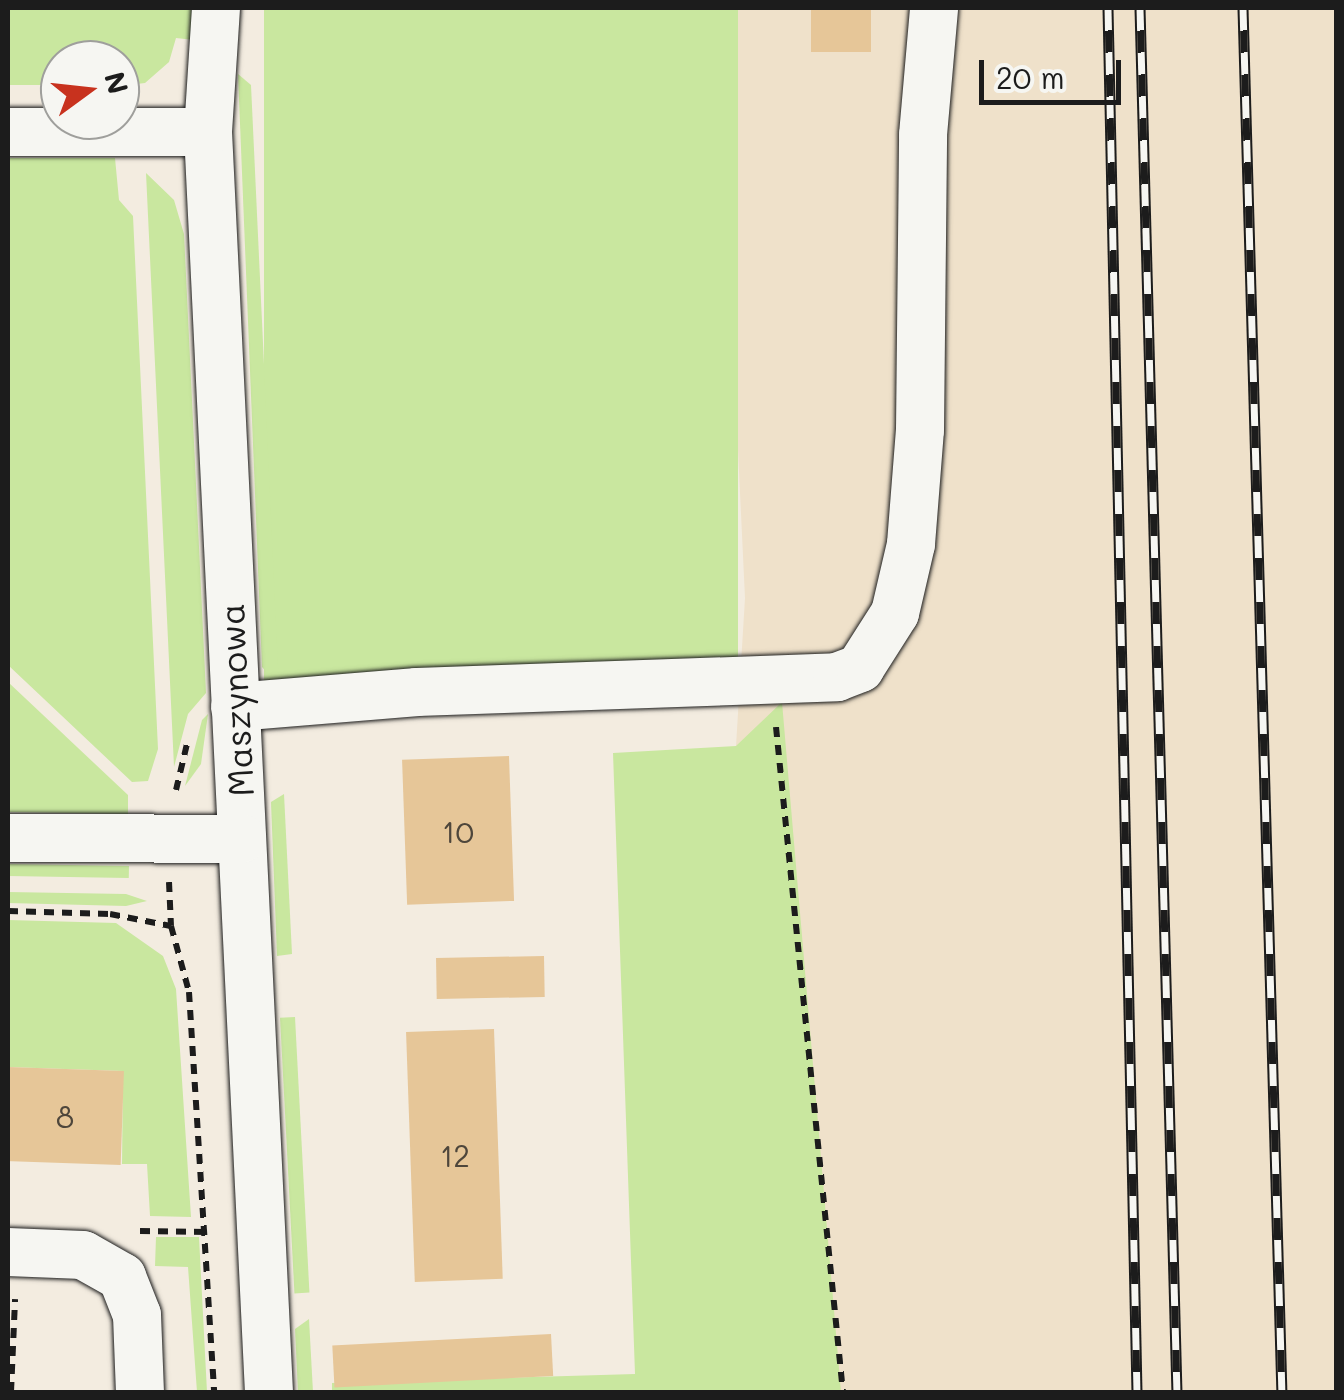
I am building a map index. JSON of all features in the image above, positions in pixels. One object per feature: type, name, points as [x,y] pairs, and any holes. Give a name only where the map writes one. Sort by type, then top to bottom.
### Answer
[{"type":"street","name":"Maszynowa","points":[[216,8],[208,132],[268,1392]]},
{"type":"street","points":[[235,696],[771,681],[837,677],[860,668],[883,642],[904,585],[918,490],[922,152],[934,8]]},
{"type":"street","points":[[8,132],[208,132]]},
{"type":"street","points":[[8,838],[242,839]]},
{"type":"street","points":[[12,1268],[84,1254],[122,1278],[136,1315],[140,1392]]},
{"type":"path","points":[[771,681],[844,1392]]},
{"type":"path","points":[[214,1392],[190,992],[171,926],[172,841],[174,801],[196,716],[235,696]]},
{"type":"path","points":[[8,912],[110,914],[171,926]]},
{"type":"path","points":[[11,1392],[12,1268]]},
{"type":"shaded area","points":[[717,8],[1336,8],[1336,1392],[799,1392],[736,746],[745,598]]},
{"type":"green space","points":[[8,8],[197,8],[194,40],[176,38],[169,62],[145,83],[140,84],[140,40],[40,40],[40,85],[8,85]]},
{"type":"green space","points":[[264,8],[738,8],[738,684],[264,684]]},
{"type":"green space","points":[[238,74],[251,85],[279,687],[262,667]]},
{"type":"green space","points":[[8,158],[115,158],[119,200],[133,216],[158,749],[148,781],[132,782],[8,665]]},
{"type":"green space","points":[[146,173],[174,200],[184,234],[206,693],[188,714],[174,767]]},
{"type":"green space","points":[[8,682],[128,795],[128,814],[8,812]]},
{"type":"green space","points":[[782,702],[841,1392],[332,1392],[332,1383],[635,1374],[613,753],[736,746]]},
{"type":"green space","points":[[208,714],[201,764],[185,786],[202,720]]},
{"type":"green space","points":[[284,794],[292,954],[277,956],[271,802]]},
{"type":"green space","points":[[8,864],[129,866],[129,878],[8,876]]},
{"type":"green space","points":[[8,892],[126,894],[147,901],[126,906],[8,903]]},
{"type":"green space","points":[[8,920],[116,923],[163,956],[176,989],[191,1217],[150,1216],[147,1164],[122,1164],[123,1071],[8,1067]]},
{"type":"green space","points":[[295,1017],[309,1293],[294,1293],[280,1018]]},
{"type":"green space","points":[[156,1237],[199,1237],[207,1392],[197,1392],[188,1267],[155,1266]]},
{"type":"green space","points":[[309,1319],[313,1392],[298,1392],[295,1329]]},
{"type":"building","points":[[811,8],[871,8],[871,52],[811,52]]},
{"type":"building","points":[[509,756],[514,901],[407,905],[402,760]]},
{"type":"building","points":[[544,956],[545,997],[437,999],[436,958]]},
{"type":"building","points":[[494,1029],[503,1279],[415,1282],[406,1032]]},
{"type":"building","points":[[8,1067],[124,1071],[121,1165],[8,1161]]},
{"type":"building","points":[[551,1334],[553,1376],[334,1387],[332,1345]]},
{"type":"railway","points":[[1108,8],[1137,1392]]},
{"type":"railway","points":[[1140,8],[1177,1392]]},
{"type":"railway","points":[[1243,8],[1282,1392]]}]
